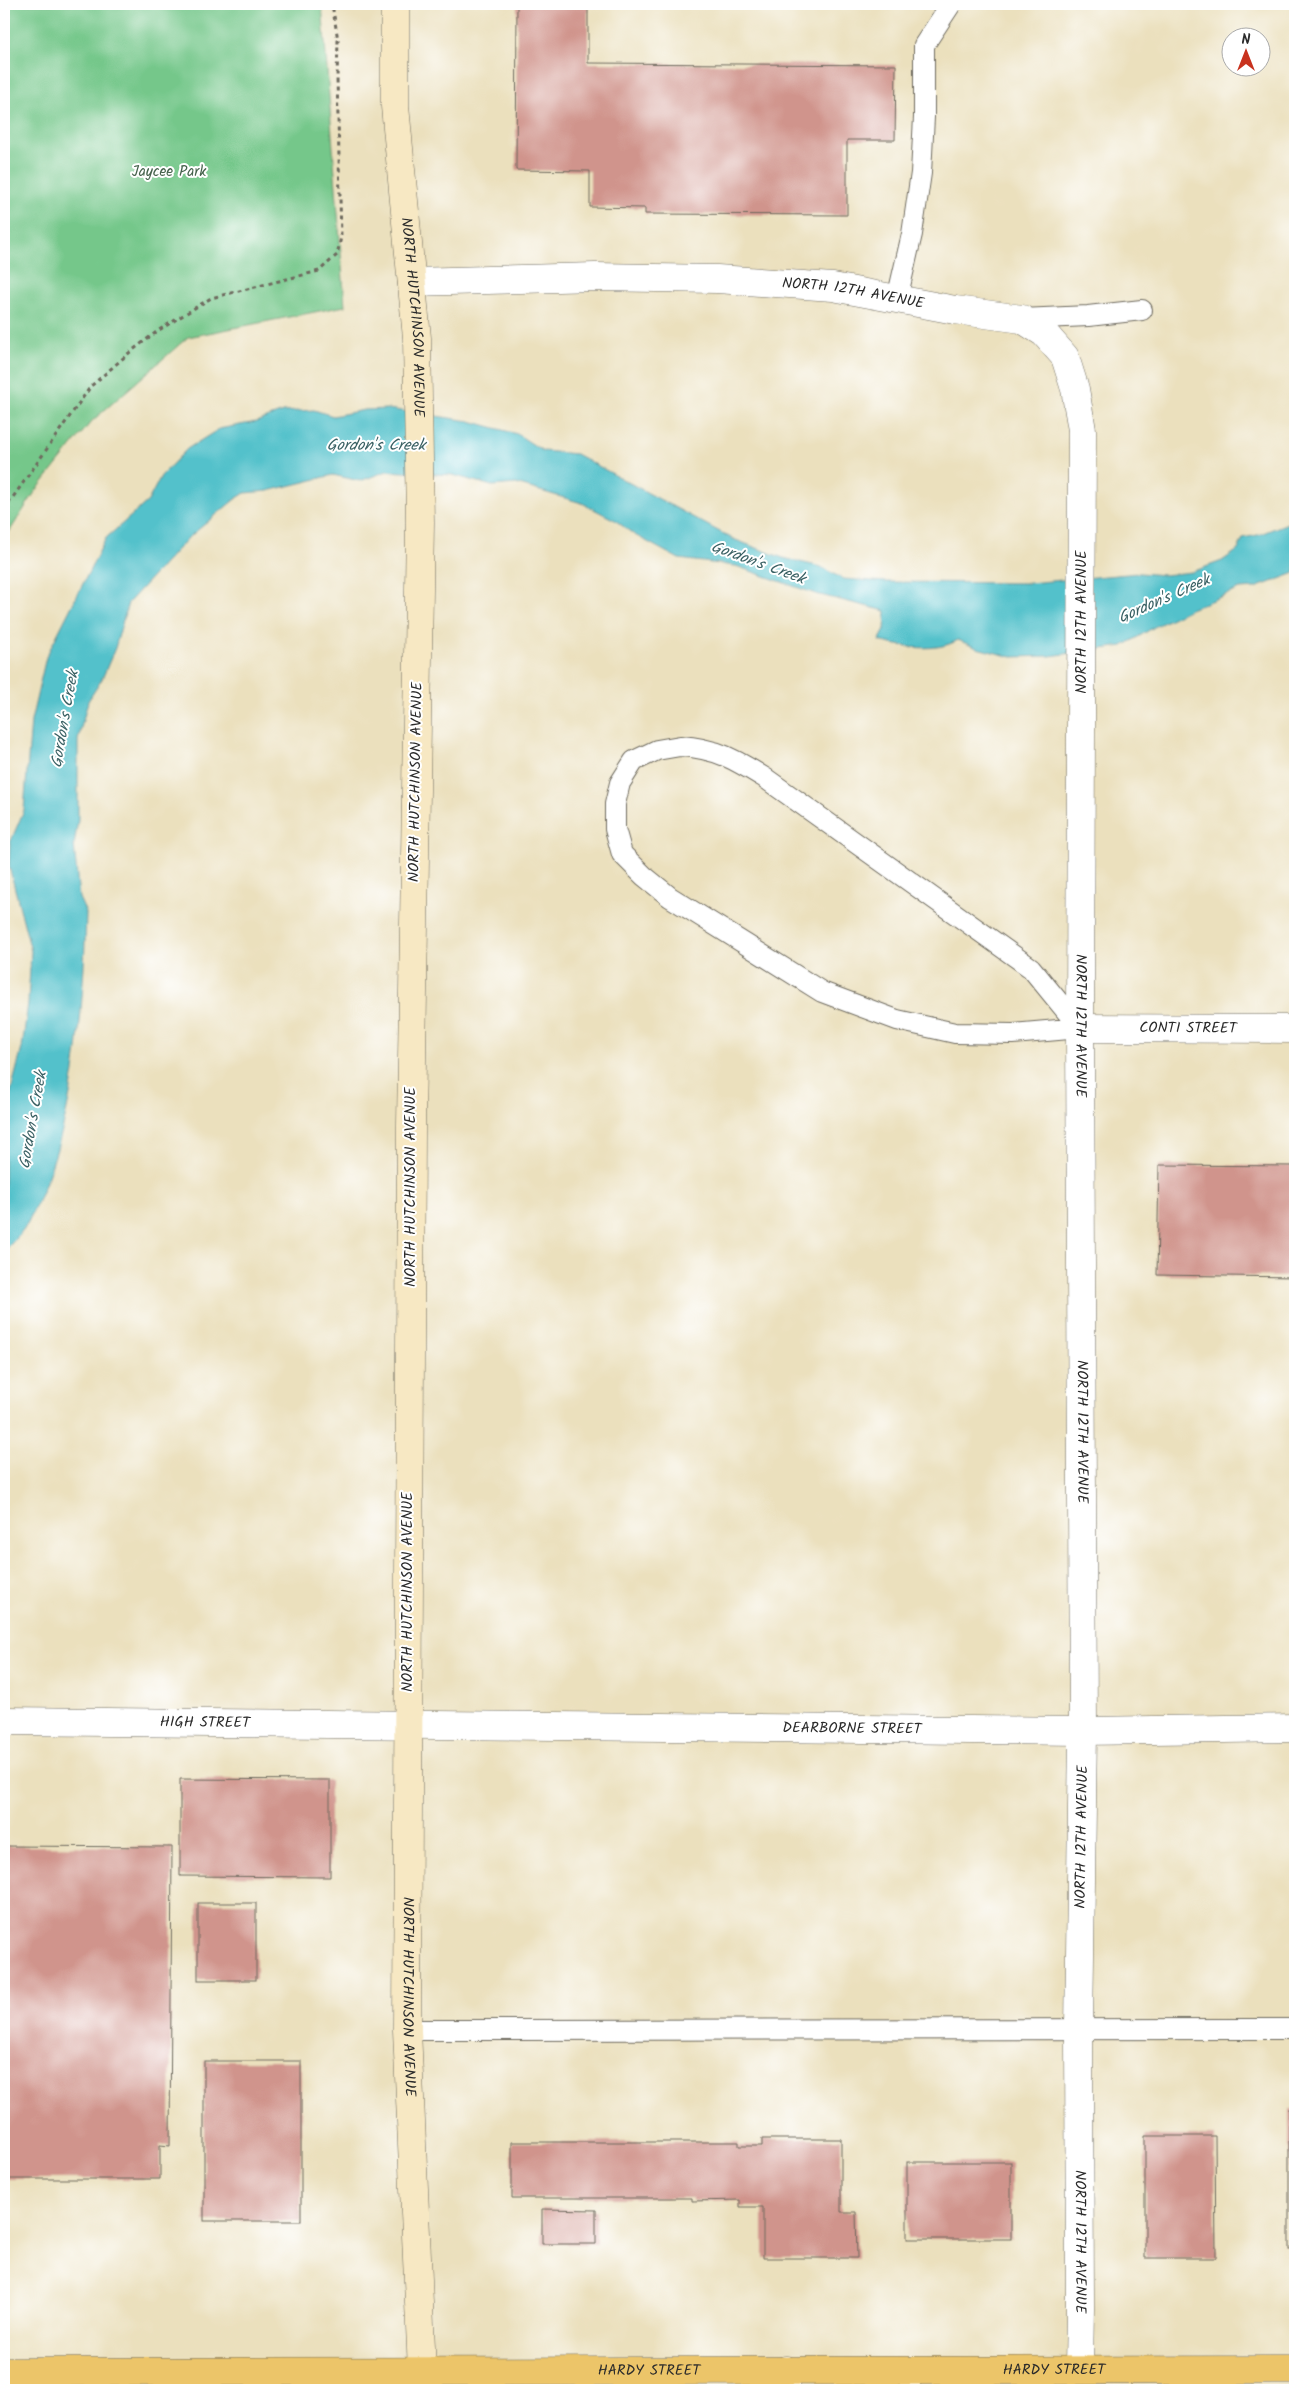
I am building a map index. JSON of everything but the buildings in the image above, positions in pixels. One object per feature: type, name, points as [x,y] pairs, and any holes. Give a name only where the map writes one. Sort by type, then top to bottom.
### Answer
[{"type":"main road","name":"NORTH HUTCHINSON AVENUE","points":[[395,4],[395,106],[417,338],[420,522],[411,1128],[407,2030],[422,2381]]},
{"type":"main road","name":"HARDY STREET","points":[[4,2372],[422,2381],[910,2380],[1079,2369],[1295,2370]]},
{"type":"street","name":"NORTH 12TH AVENUE","points":[[412,282],[595,277],[717,279],[833,287],[955,310],[1022,319],[1044,333],[1065,357],[1075,389],[1082,430],[1083,691],[1080,1028],[1083,1731],[1079,2030],[1079,2369]]},
{"type":"street","name":"CONTI STREET","points":[[1080,1028],[1295,1029]]},
{"type":"street","name":"HIGH STREET","points":[[4,1721],[407,1723]]},
{"type":"street","name":"DEARBORNE STREET","points":[[407,1723],[1083,1731],[1295,1728]]},
{"type":"lane","points":[[897,299],[912,234],[920,173],[924,117],[924,44],[951,4]]},
{"type":"lane","points":[[1022,319],[1088,316],[1142,310]]},
{"type":"lane","points":[[680,746],[703,747],[731,757],[765,778],[1031,968],[1080,1028],[1013,1034],[955,1033],[897,1020],[822,992],[670,897],[644,876],[622,854],[615,829],[615,804],[620,783],[634,761],[657,750],[680,746]]},
{"type":"lane","points":[[407,2030],[1295,2029]]},
{"type":"path","points":[[4,510],[90,386],[129,353],[160,330],[211,298],[319,271],[337,255],[341,237],[337,78],[338,40],[332,4]]},
{"type":"green space","name":"Jaycee Park","points":[[4,4],[322,4],[345,306],[188,337],[91,422],[35,492],[4,540]]},
{"type":"water","name":"Gordon's Creek","points":[[388,409],[470,421],[517,434],[543,451],[576,454],[733,539],[783,558],[821,567],[843,579],[886,582],[1029,583],[1139,573],[1164,575],[1192,572],[1222,561],[1238,550],[1243,538],[1258,535],[1295,520],[1295,573],[1255,588],[1240,589],[1190,609],[1156,626],[1123,646],[1050,656],[1012,657],[977,648],[958,640],[930,648],[909,647],[879,641],[885,630],[886,611],[816,594],[736,566],[679,559],[633,534],[615,520],[582,503],[516,484],[492,486],[453,475],[387,471],[360,481],[333,475],[268,491],[245,493],[188,538],[128,603],[115,648],[102,679],[88,701],[78,740],[78,820],[74,845],[79,898],[86,913],[79,1032],[74,1072],[67,1111],[44,1187],[26,1226],[4,1252],[4,1118],[22,1048],[28,1003],[31,951],[9,866],[10,843],[24,810],[31,721],[46,657],[106,538],[148,501],[161,476],[187,449],[219,429],[256,422],[283,412],[314,410],[333,416],[364,410]]}]
